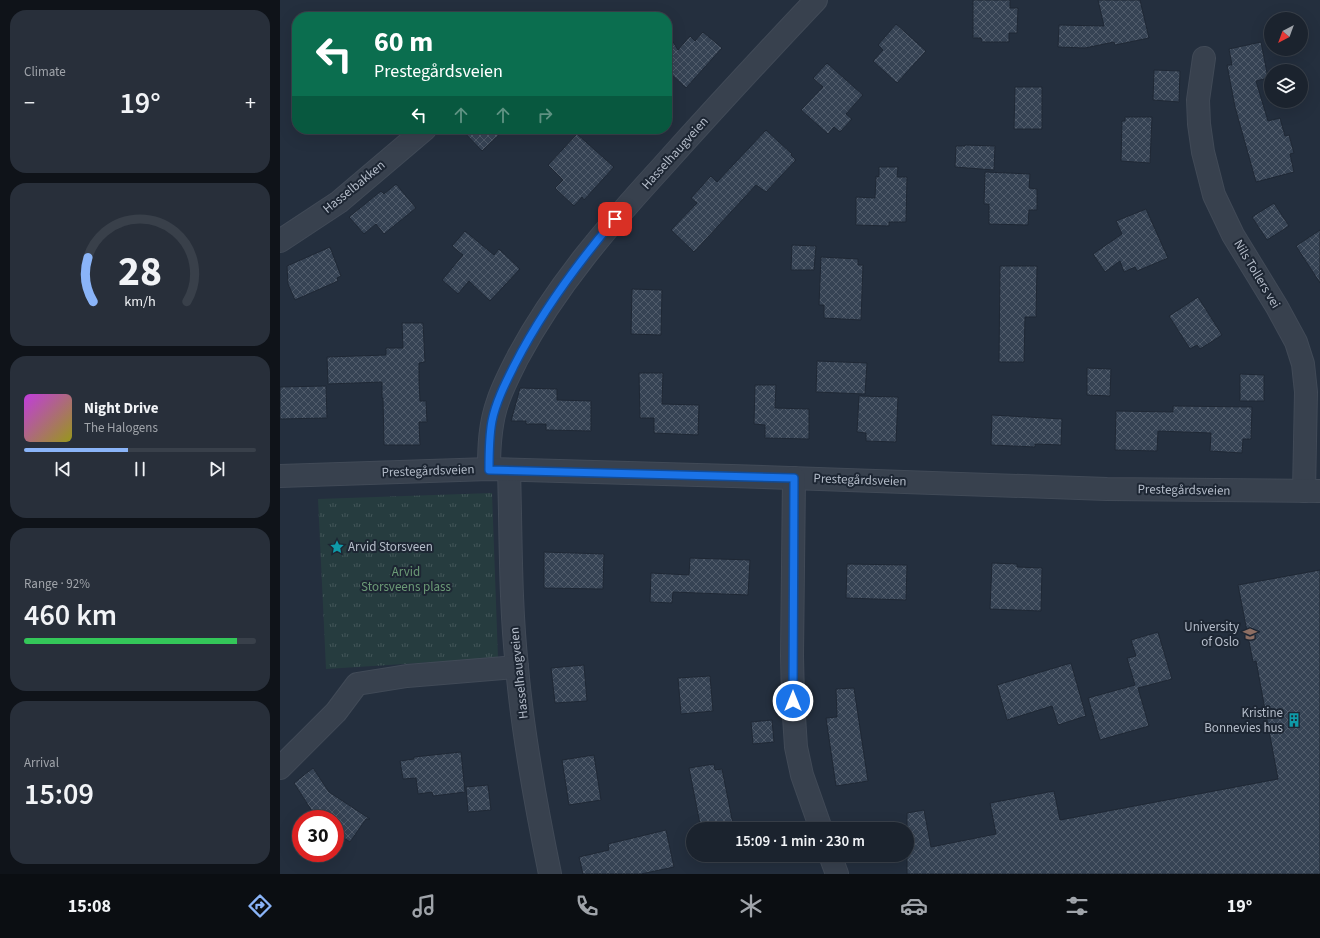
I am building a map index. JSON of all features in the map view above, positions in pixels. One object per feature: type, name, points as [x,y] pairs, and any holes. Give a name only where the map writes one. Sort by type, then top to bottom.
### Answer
[{"type":"street","name":"Hasselhaugveien","points":[[550,874],[528,755],[517,667],[499,470],[490,434],[498,401],[506,381],[530,336],[564,284],[591,248],[644,187],[816,0]]},
{"type":"street","name":"Nils Tollers vei","points":[[1204,58],[1198,100],[1199,124],[1203,152],[1214,195],[1233,235],[1277,307],[1301,354],[1305,377],[1312,491]]},
{"type":"street","name":"Hasselbakken","points":[[280,241],[339,202],[419,134]]},
{"type":"street","name":"Prestegårdsveien","points":[[280,476],[499,470],[1122,489],[1312,491]]},
{"type":"street","points":[[794,478],[792,656],[796,747],[802,775],[819,822]]},
{"type":"street","points":[[280,768],[336,712],[357,684],[407,676],[517,667]]},
{"type":"street","points":[[833,862],[838,874]]},
{"type":"green space","name":"Arvid Storsveens plass","points":[[492,493],[498,658],[326,669],[318,499]]},
{"type":"building","points":[[973,0],[1010,0],[1010,8],[1018,8],[1017,33],[1009,33],[1009,42],[982,42],[981,38],[973,38]]},
{"type":"building","points":[[1098,0],[1140,0],[1149,38],[1115,45],[1114,42],[1085,48],[1058,47],[1059,25],[1104,26]]},
{"type":"building","points":[[896,24],[926,51],[897,83],[873,61],[883,50],[878,45]]},
{"type":"building","points":[[703,32],[722,48],[686,88],[672,75],[672,40],[678,50],[690,36],[695,41]]},
{"type":"building","points":[[1261,42],[1265,64],[1264,64],[1264,79],[1256,81],[1268,121],[1280,118],[1285,136],[1289,135],[1294,153],[1290,154],[1294,172],[1256,182],[1235,107],[1227,65],[1232,65],[1229,49]]},
{"type":"building","points":[[827,63],[863,95],[846,114],[852,119],[840,132],[834,127],[828,134],[801,110],[823,87],[813,78]]},
{"type":"building","points":[[1154,70],[1180,71],[1179,102],[1153,100]]},
{"type":"building","points":[[1015,87],[1042,87],[1042,129],[1014,129]]},
{"type":"building","points":[[1125,117],[1152,117],[1150,163],[1121,161],[1122,121],[1125,121]]},
{"type":"building","points":[[766,130],[792,154],[791,155],[796,160],[766,192],[756,185],[694,252],[671,230],[697,203],[691,198],[711,176],[717,182]]},
{"type":"building","points":[[466,134],[500,134],[482,151]]},
{"type":"building","points":[[577,134],[614,167],[584,200],[582,197],[574,206],[555,188],[563,180],[548,165]]},
{"type":"building","points":[[956,146],[995,146],[994,170],[955,167]]},
{"type":"building","points":[[879,167],[898,167],[897,177],[907,177],[906,222],[889,222],[889,226],[856,225],[856,197],[875,198],[876,176],[879,177]]},
{"type":"building","points":[[985,172],[1030,174],[1029,188],[1037,189],[1037,210],[1029,210],[1028,225],[989,224],[989,204],[984,204]]},
{"type":"building","points":[[396,184],[416,208],[384,234],[376,224],[364,234],[349,217],[381,191],[384,194]]},
{"type":"building","points":[[1274,203],[1289,226],[1267,240],[1252,217]]},
{"type":"building","points":[[1146,209],[1168,258],[1137,271],[1135,267],[1124,272],[1120,261],[1105,272],[1093,254],[1122,234],[1116,221]]},
{"type":"building","points":[[1320,230],[1320,283],[1296,246]]},
{"type":"building","points":[[465,231],[494,255],[499,249],[520,269],[490,301],[469,281],[458,294],[442,280],[463,255],[452,246]]},
{"type":"building","points":[[792,245],[816,246],[814,270],[791,270]]},
{"type":"building","points":[[330,247],[341,276],[337,278],[338,281],[295,300],[288,284],[287,266]]},
{"type":"building","points":[[821,257],[858,259],[858,265],[863,265],[861,320],[824,318],[824,305],[819,305]]},
{"type":"building","points":[[1000,266],[1037,266],[1036,317],[1025,317],[1024,362],[999,362]]},
{"type":"building","points":[[632,289],[662,290],[661,335],[631,334]]},
{"type":"building","points":[[1198,297],[1222,335],[1200,349],[1197,345],[1190,349],[1169,316]]},
{"type":"building","points":[[402,323],[423,323],[425,362],[419,363],[419,381],[420,401],[426,401],[427,422],[419,422],[420,445],[384,445],[382,382],[328,384],[327,357],[386,355],[386,348],[403,348]]},
{"type":"building","points":[[817,361],[867,363],[865,394],[816,392]]},
{"type":"building","points":[[1087,368],[1111,369],[1110,396],[1087,395]]},
{"type":"building","points":[[639,373],[663,373],[662,404],[699,405],[698,435],[654,433],[654,418],[640,418]]},
{"type":"building","points":[[1240,374],[1264,375],[1264,401],[1240,401]]},
{"type":"building","points":[[755,385],[776,385],[775,408],[809,409],[809,439],[765,438],[765,425],[754,424]]},
{"type":"building","points":[[326,386],[327,418],[280,419],[280,387]]},
{"type":"building","points":[[520,388],[557,389],[557,400],[591,401],[591,431],[546,430],[546,424],[526,424],[526,421],[511,421]]},
{"type":"building","points":[[859,396],[898,397],[896,442],[866,441],[866,433],[857,432]]},
{"type":"building","points":[[1173,406],[1252,407],[1251,439],[1243,439],[1242,453],[1210,451],[1211,433],[1158,431],[1157,451],[1115,450],[1116,411],[1173,412]]},
{"type":"building","points":[[992,415],[1062,419],[1061,445],[1035,444],[1035,447],[991,445]]},
{"type":"building","points":[[544,552],[604,554],[603,589],[544,588]]},
{"type":"building","points":[[690,558],[750,560],[748,595],[673,592],[672,603],[650,602],[651,573],[689,575]]},
{"type":"building","points":[[992,563],[1017,564],[1017,567],[1042,568],[1041,611],[990,609]]},
{"type":"building","points":[[847,564],[907,565],[906,600],[846,598]]},
{"type":"building","points":[[1320,570],[1320,874],[907,874],[907,862],[914,862],[914,822],[907,822],[907,813],[924,810],[931,847],[996,834],[990,803],[1054,791],[1060,820],[1278,779],[1256,661],[1253,662],[1238,585]]},
{"type":"building","points":[[1158,632],[1172,679],[1138,688],[1149,726],[1100,740],[1088,698],[1135,685],[1127,658],[1136,656],[1131,640]]},
{"type":"building","points":[[1071,663],[1086,716],[1058,725],[1052,706],[1007,720],[997,685]]},
{"type":"building","points":[[584,665],[587,701],[555,703],[551,668]]},
{"type":"building","points":[[710,676],[713,711],[681,714],[678,678]]},
{"type":"building","points":[[854,688],[868,781],[836,786],[826,718],[837,717],[836,689]]},
{"type":"building","points":[[772,720],[774,742],[753,744],[751,722]]},
{"type":"building","points":[[461,752],[465,792],[433,796],[432,792],[418,794],[416,778],[403,779],[400,761],[414,759],[414,757]]},
{"type":"building","points":[[594,755],[601,800],[569,805],[562,760]]},
{"type":"building","points":[[714,764],[715,770],[722,769],[733,822],[700,822],[689,768]]},
{"type":"building","points":[[313,768],[329,792],[370,819],[366,819],[350,842],[344,838],[344,810],[311,810],[294,783]]},
{"type":"building","points":[[488,785],[491,810],[468,812],[466,787]]},
{"type":"building","points":[[666,830],[674,867],[641,874],[583,874],[579,857],[609,850],[608,844]]},
{"type":"place","name":"Arvid Storsveen","points":[[337,547]]},
{"type":"place","name":"University of Oslo","points":[[1250,634]]},
{"type":"place","name":"Kristine Bonnevies hus","points":[[1294,720]]},
{"type":"route","points":[[615,219],[568,278],[546,309],[506,381],[492,419],[489,470],[539,470],[794,478],[792,656],[793,701]]}]
